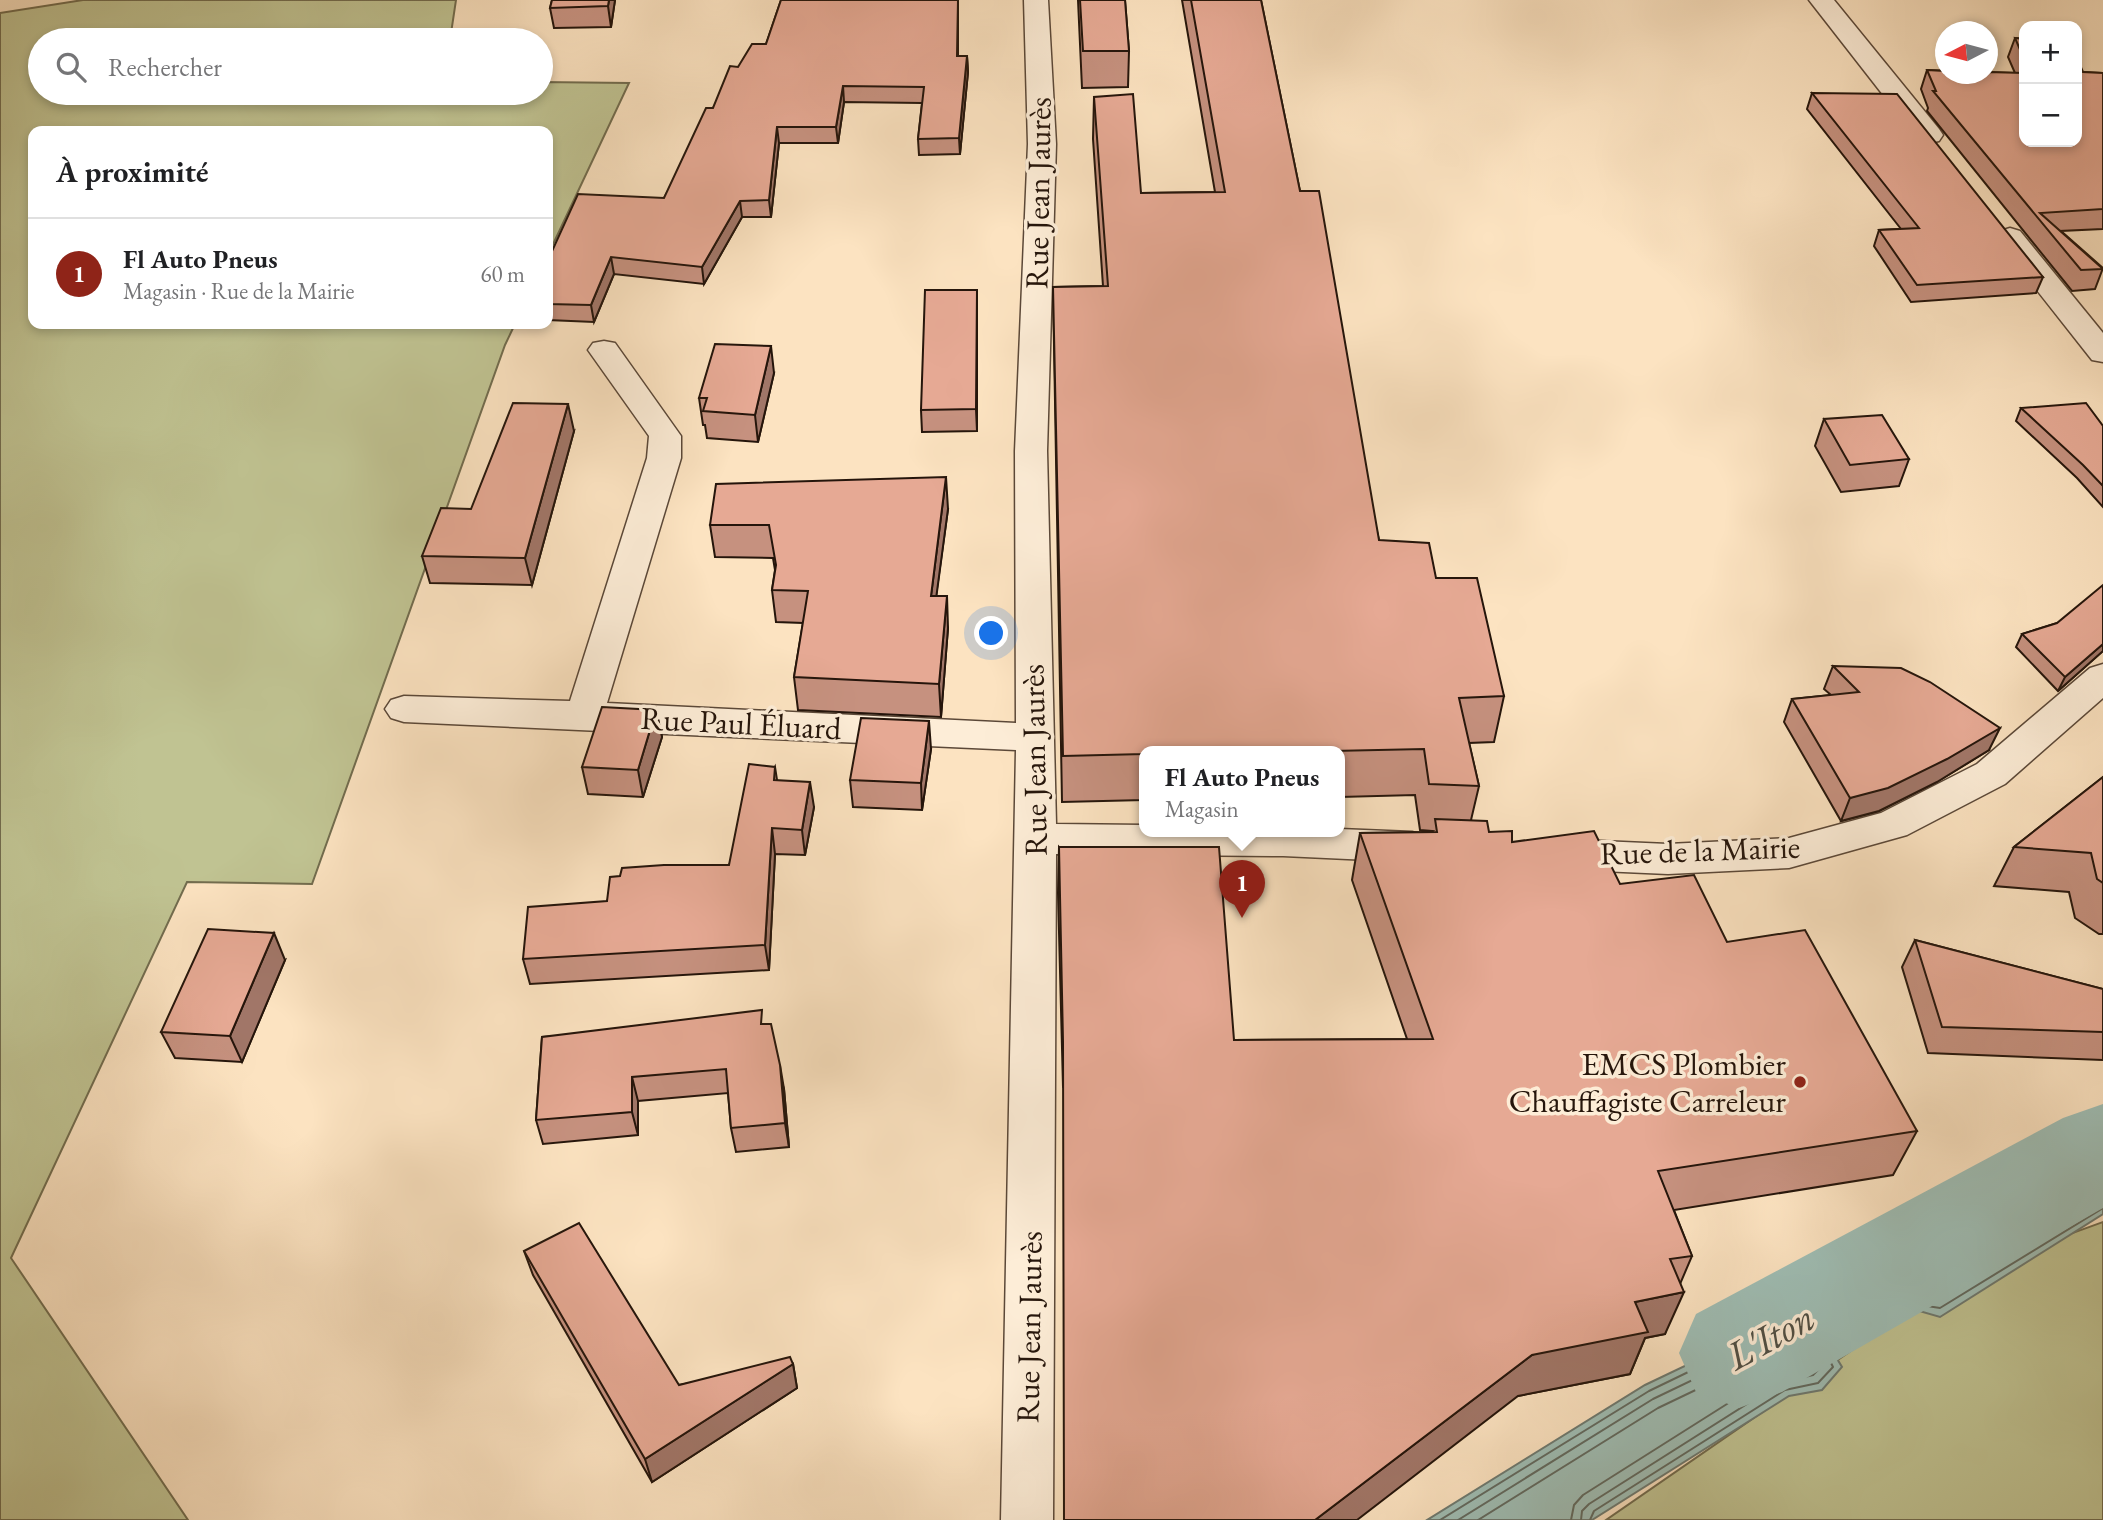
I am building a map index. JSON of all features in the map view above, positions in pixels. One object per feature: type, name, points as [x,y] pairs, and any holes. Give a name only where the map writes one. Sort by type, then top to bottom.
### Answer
[{"type":"street","name":"Rue Jean Jaurès","points":[[1027,1520],[1036,839],[1031,451],[1042,144],[1036,0]]},
{"type":"street","points":[[1821,0],[1949,160]]},
{"type":"street","points":[[1992,214],[2103,353]]},
{"type":"street","points":[[584,715],[664,458],[665,436],[604,350]]},
{"type":"street","name":"Rue de la Mairie","points":[[1516,852],[1668,859],[1789,853],[1893,825],[1991,774],[2103,677]]},
{"type":"street","name":"Rue Paul Éluard","points":[[404,709],[1035,737]]},
{"type":"street","points":[[1036,839],[1283,841],[1448,849]]},
{"type":"green space","points":[[83,0],[456,0],[452,28],[28,28],[28,105],[553,105],[553,82],[629,83],[553,244],[553,126],[28,126],[28,329],[513,329],[312,884],[187,882],[11,1258],[188,1520],[0,1520],[0,13]]},
{"type":"green space","points":[[2103,1222],[2103,1520],[1606,1520],[1965,1272]]},
{"type":"water","points":[[2103,1147],[2103,1214],[1940,1317],[1916,1310],[1830,1347],[1842,1367],[1822,1390],[1789,1396],[1592,1520],[1427,1520],[1645,1385],[1825,1299],[1890,1279],[1890,1276]]},
{"type":"building","points":[[552,0],[609,0],[608,6],[550,8]]},
{"type":"building","points":[[781,0],[958,0],[957,56],[967,56],[959,138],[918,139],[924,87],[843,86],[836,127],[777,127],[769,200],[740,201],[702,267],[611,257],[591,305],[553,304],[553,249],[578,194],[664,198],[706,108],[713,108],[730,66],[738,67],[752,44],[766,44]]},
{"type":"building","points":[[1080,0],[1125,0],[1129,51],[1083,51]]},
{"type":"building","points":[[1191,0],[1261,0],[1300,191],[1319,191],[1379,540],[1429,543],[1436,578],[1477,578],[1504,696],[1459,698],[1479,786],[1429,784],[1424,749],[1345,751],[1345,746],[1139,746],[1139,754],[1063,756],[1053,287],[1108,286],[1094,97],[1133,94],[1141,193],[1225,192]]},
{"type":"building","points":[[1927,70],[1935,70],[1935,84],[1998,84],[1998,72],[2019,73],[2019,147],[2082,147],[2082,70],[2083,72],[2103,73],[2103,209],[2040,213],[2103,269],[2081,270],[1933,91],[1936,91]]},
{"type":"building","points":[[1812,93],[1897,94],[2043,277],[1917,285],[1879,230],[1919,228]]},
{"type":"building","points":[[925,290],[977,290],[976,409],[921,410]]},
{"type":"building","points":[[715,344],[771,346],[755,415],[703,411],[707,398],[699,398]]},
{"type":"building","points":[[513,403],[568,404],[525,558],[422,556],[441,508],[471,509]]},
{"type":"building","points":[[2086,403],[2103,426],[2103,486],[2021,408]]},
{"type":"building","points":[[1882,415],[1909,459],[1850,465],[1824,419]]},
{"type":"building","points":[[946,477],[931,596],[947,596],[939,684],[794,677],[808,591],[772,590],[776,565],[769,525],[710,525],[716,484]]},
{"type":"building","points":[[2103,585],[2103,644],[2065,677],[2022,634],[2057,623]]},
{"type":"building","points":[[1833,666],[1901,668],[1930,682],[2000,728],[1947,759],[1888,788],[1850,798],[1792,699],[1859,692]]},
{"type":"building","points":[[602,707],[656,710],[638,770],[582,767]]},
{"type":"building","points":[[861,718],[929,721],[921,783],[850,780]]},
{"type":"building","points":[[749,764],[775,767],[774,780],[810,782],[802,830],[772,828],[765,945],[523,959],[528,907],[607,901],[610,877],[620,876],[622,868],[729,865]]},
{"type":"building","points":[[2103,777],[2103,883],[2097,879],[2091,853],[2014,847]]},
{"type":"building","points":[[1435,819],[1487,821],[1489,832],[1512,831],[1512,842],[1594,831],[1620,884],[1694,875],[1727,942],[1805,930],[1917,1131],[1658,1171],[1692,1256],[1670,1259],[1684,1292],[1635,1302],[1648,1332],[1532,1355],[1315,1520],[1064,1520],[1063,1042],[1059,847],[1219,847],[1234,1040],[1433,1039],[1360,833],[1437,832]]},
{"type":"building","points":[[208,929],[274,933],[230,1036],[161,1032]]},
{"type":"building","points":[[1915,940],[2103,989],[2103,1032],[1942,1027]]},
{"type":"building","points":[[762,1010],[761,1024],[771,1024],[780,1065],[785,1123],[731,1128],[726,1069],[632,1077],[632,1112],[536,1120],[542,1037]]},
{"type":"building","points":[[579,1223],[679,1385],[790,1357],[793,1364],[645,1459],[524,1251]]},
{"type":"waterway","name":"L'Iton","points":[[1739,1353],[2103,1152]]},
{"type":"place","name":"Fl Auto Pneus","points":[[1242,918]]},
{"type":"place","name":"EMCS Plombier Chauffagiste Carreleur","points":[[1800,1082]]}]
